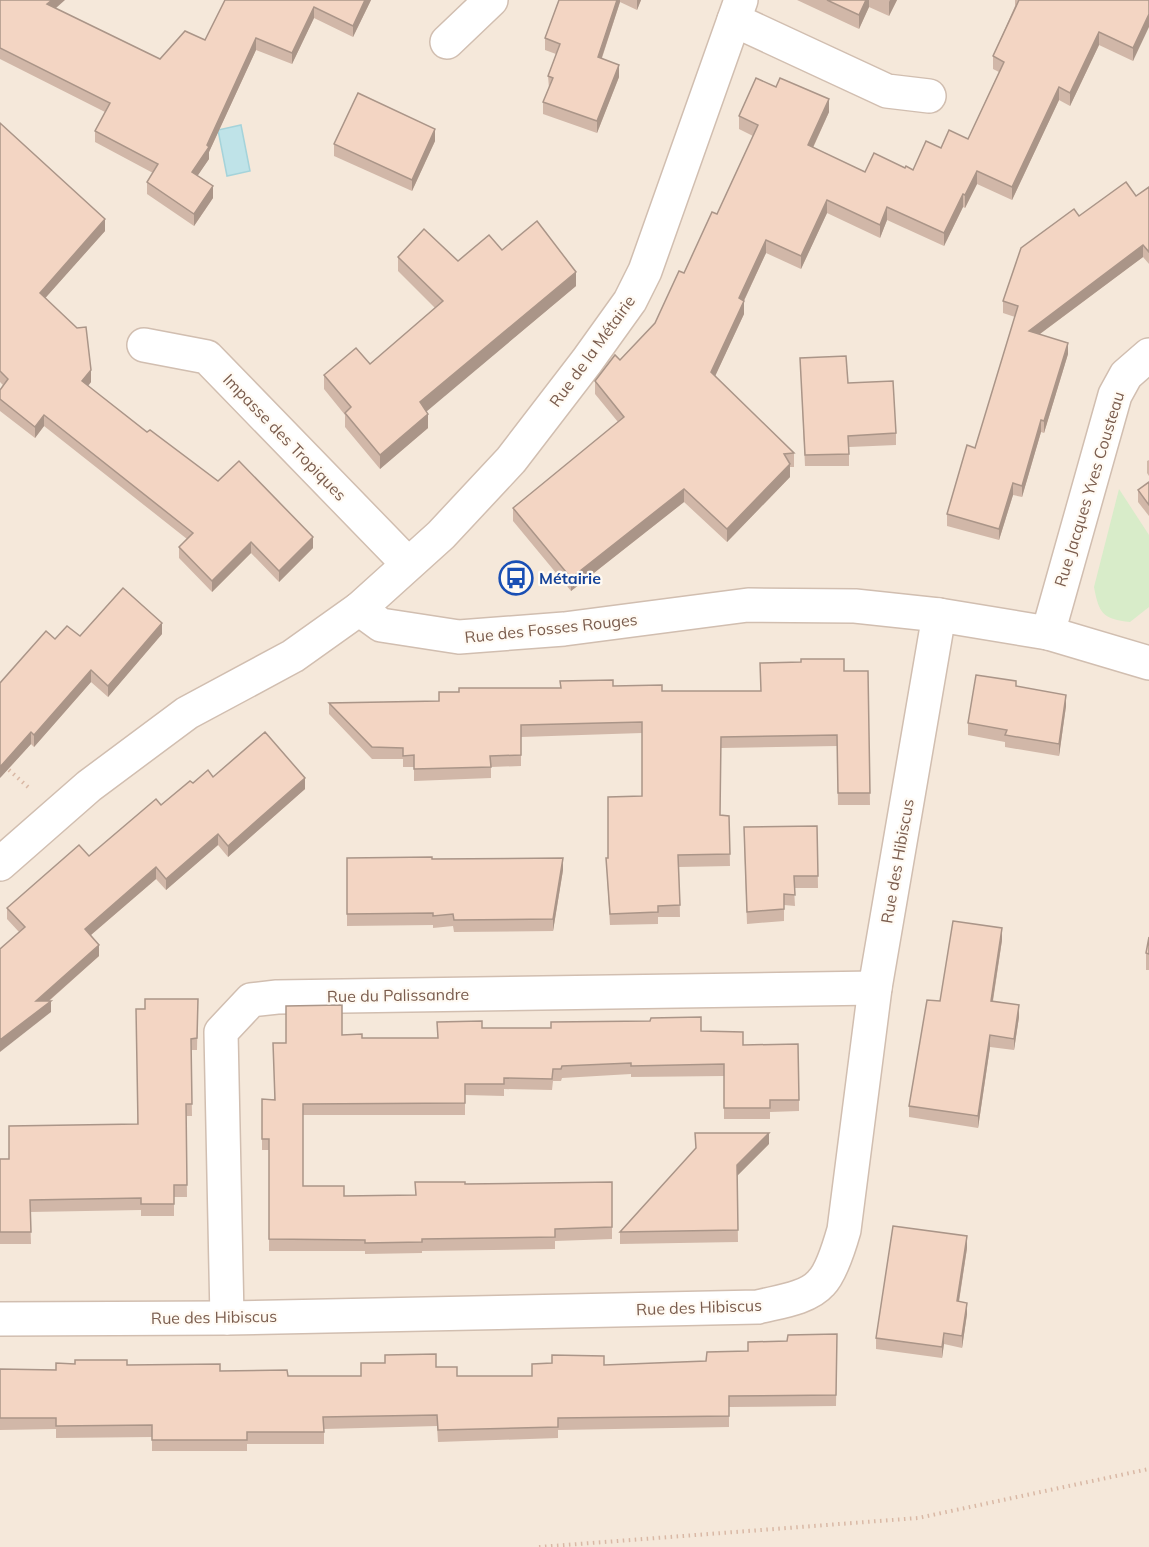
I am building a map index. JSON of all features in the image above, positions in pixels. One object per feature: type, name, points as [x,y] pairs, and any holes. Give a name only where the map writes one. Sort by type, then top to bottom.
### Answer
[{"type":"street","points":[[447,42],[491,0]]},
{"type":"street","points":[[737,10],[887,91],[929,96]]},
{"type":"street","name":"Rue de la Métairie","points":[[359,609],[441,535],[511,460],[630,301],[645,271],[737,10]]},
{"type":"street","name":"Impasse des Tropiques","points":[[144,345],[207,357],[408,564]]},
{"type":"street","name":"Rue Jacques Yves Cousteau","points":[[1048,633],[1115,395],[1126,375],[1149,355]]},
{"type":"street","name":"Rue des Fosses Rouges","points":[[359,609],[381,625],[459,637],[564,628],[748,605],[855,606],[939,615],[1048,633],[1149,663]]},
{"type":"street","points":[[0,864],[89,786],[188,713],[293,656],[359,609]]},
{"type":"street","name":"Rue des Hibiscus","points":[[0,1319],[227,1318],[758,1307],[805,1294],[821,1283],[837,1253],[844,1230],[875,988],[939,615]]},
{"type":"street","name":"Rue du Palissandre","points":[[227,1318],[222,1032],[251,999],[875,988]]},
{"type":"path","points":[[539,1547],[918,1518],[1149,1469]]},
{"type":"shaded area","points":[[0,0],[1149,0],[1149,1547],[0,1547]]},
{"type":"green space","points":[[1119,489],[1149,535],[1149,607],[1130,622],[1114,619],[1104,614],[1100,609],[1094,587]]},
{"type":"water","points":[[241,125],[250,171],[227,176],[218,130]]},
{"type":"building","points":[[0,0],[52,0],[47,4],[160,59],[185,31],[205,40],[225,0],[365,0],[353,26],[314,7],[292,53],[256,38],[207,145],[209,147],[192,172],[213,186],[194,214],[147,182],[158,164],[95,131],[110,103],[0,48]]},
{"type":"building","points":[[559,0],[617,0],[598,57],[619,65],[597,121],[543,102],[553,78],[548,76],[560,44],[545,38]]},
{"type":"building","points":[[827,0],[866,0],[859,15]]},
{"type":"building","points":[[1019,0],[1149,0],[1149,14],[1133,48],[1099,32],[1070,93],[1059,87],[1012,187],[977,171],[944,233],[887,207],[880,225],[827,200],[801,256],[766,240],[739,298],[744,301],[711,372],[794,453],[784,454],[790,464],[727,529],[684,489],[571,578],[513,508],[624,417],[595,381],[615,355],[620,360],[655,323],[679,271],[684,273],[712,212],[717,214],[758,125],[739,116],[756,78],[776,87],[780,78],[829,99],[808,145],[865,172],[874,153],[913,170],[926,141],[941,148],[949,130],[968,139],[1004,62],[993,56]]},
{"type":"building","points":[[358,93],[435,129],[412,180],[334,144]]},
{"type":"building","points":[[0,123],[105,219],[40,293],[77,328],[86,327],[91,370],[82,381],[147,432],[150,430],[218,481],[239,461],[313,537],[279,571],[251,542],[212,581],[179,547],[193,533],[44,415],[35,427],[0,399],[0,390],[8,379],[0,371]]},
{"type":"building","points":[[1126,182],[1136,196],[1149,187],[1149,252],[1143,245],[1029,331],[1068,343],[1044,421],[1041,420],[1022,486],[1013,483],[999,529],[947,514],[967,445],[975,448],[1018,306],[1003,301],[1021,248],[1074,209],[1079,216]]},
{"type":"building","points":[[537,221],[576,272],[420,402],[428,414],[380,455],[345,413],[351,407],[324,375],[356,348],[370,364],[443,301],[398,257],[424,229],[458,261],[489,235],[502,250]]},
{"type":"building","points":[[846,356],[848,383],[893,381],[896,433],[848,436],[849,454],[805,455],[800,358]]},
{"type":"building","points":[[1149,482],[1149,505],[1138,490]]},
{"type":"building","points":[[123,588],[162,623],[108,686],[91,670],[34,735],[31,732],[0,767],[0,683],[46,631],[55,639],[67,626],[80,636]]},
{"type":"building","points":[[801,659],[844,659],[844,671],[868,671],[870,793],[838,793],[837,735],[721,737],[720,815],[729,816],[730,854],[678,855],[680,905],[658,906],[658,912],[610,914],[606,858],[608,858],[608,797],[642,796],[642,722],[521,725],[521,755],[490,756],[491,767],[414,769],[414,755],[403,756],[403,748],[372,747],[329,703],[439,701],[439,692],[459,692],[459,688],[561,688],[560,681],[613,680],[613,686],[662,685],[662,691],[761,691],[760,663],[801,662]]},
{"type":"building","points":[[976,675],[1016,681],[1016,686],[1066,695],[1059,744],[1005,735],[1007,730],[968,723]]},
{"type":"building","points":[[265,732],[305,778],[228,846],[218,834],[166,879],[156,867],[85,929],[99,945],[36,1001],[51,1001],[0,1040],[0,949],[25,927],[7,908],[79,845],[89,856],[156,799],[161,805],[190,781],[193,783],[208,770],[213,777]]},
{"type":"building","points":[[817,826],[818,876],[794,876],[795,895],[784,894],[784,909],[747,912],[744,827]]},
{"type":"building","points":[[432,857],[432,859],[563,858],[553,919],[454,920],[453,914],[433,916],[433,913],[347,914],[347,858]]},
{"type":"building","points":[[953,921],[1002,928],[991,1001],[1019,1005],[1014,1039],[990,1035],[978,1116],[909,1106],[927,1000],[940,1001]]},
{"type":"building","points":[[1149,937],[1149,954],[1146,953]]},
{"type":"building","points":[[145,999],[198,999],[197,1038],[191,1039],[192,1104],[186,1104],[187,1185],[174,1185],[174,1204],[141,1204],[141,1198],[30,1200],[31,1232],[0,1232],[0,1159],[9,1159],[9,1126],[138,1124],[136,1009],[145,1009]]},
{"type":"building","points":[[342,1005],[342,1035],[362,1034],[362,1038],[438,1038],[437,1022],[482,1021],[482,1028],[551,1028],[551,1022],[650,1021],[651,1018],[701,1017],[701,1031],[743,1032],[743,1045],[798,1044],[799,1100],[770,1100],[770,1108],[724,1108],[724,1064],[631,1066],[631,1063],[562,1066],[561,1069],[553,1069],[552,1079],[504,1078],[504,1084],[465,1084],[465,1103],[303,1104],[303,1186],[344,1186],[344,1196],[416,1195],[415,1182],[465,1182],[465,1184],[612,1182],[612,1227],[555,1229],[555,1237],[422,1239],[422,1242],[365,1243],[365,1240],[269,1239],[269,1139],[262,1139],[262,1099],[275,1100],[273,1043],[286,1043],[286,1006]]},
{"type":"building","points":[[695,1133],[769,1133],[737,1165],[738,1230],[620,1232],[696,1148]]},
{"type":"building","points":[[893,1226],[967,1236],[957,1301],[967,1303],[962,1336],[944,1333],[942,1347],[876,1338]]},
{"type":"building","points":[[837,1334],[836,1395],[729,1396],[729,1416],[558,1418],[558,1427],[438,1430],[437,1415],[323,1417],[324,1432],[247,1432],[247,1440],[152,1440],[152,1425],[56,1426],[56,1418],[0,1418],[0,1369],[56,1370],[56,1363],[75,1364],[75,1360],[127,1360],[127,1365],[220,1364],[220,1371],[287,1370],[288,1376],[361,1376],[361,1363],[385,1363],[385,1355],[436,1354],[436,1367],[457,1367],[457,1376],[532,1376],[532,1364],[552,1363],[552,1355],[604,1356],[604,1365],[706,1361],[707,1352],[748,1351],[748,1342],[787,1341],[788,1335]]},
{"type":"place","name":"Métairie","points":[[516,578]]}]
